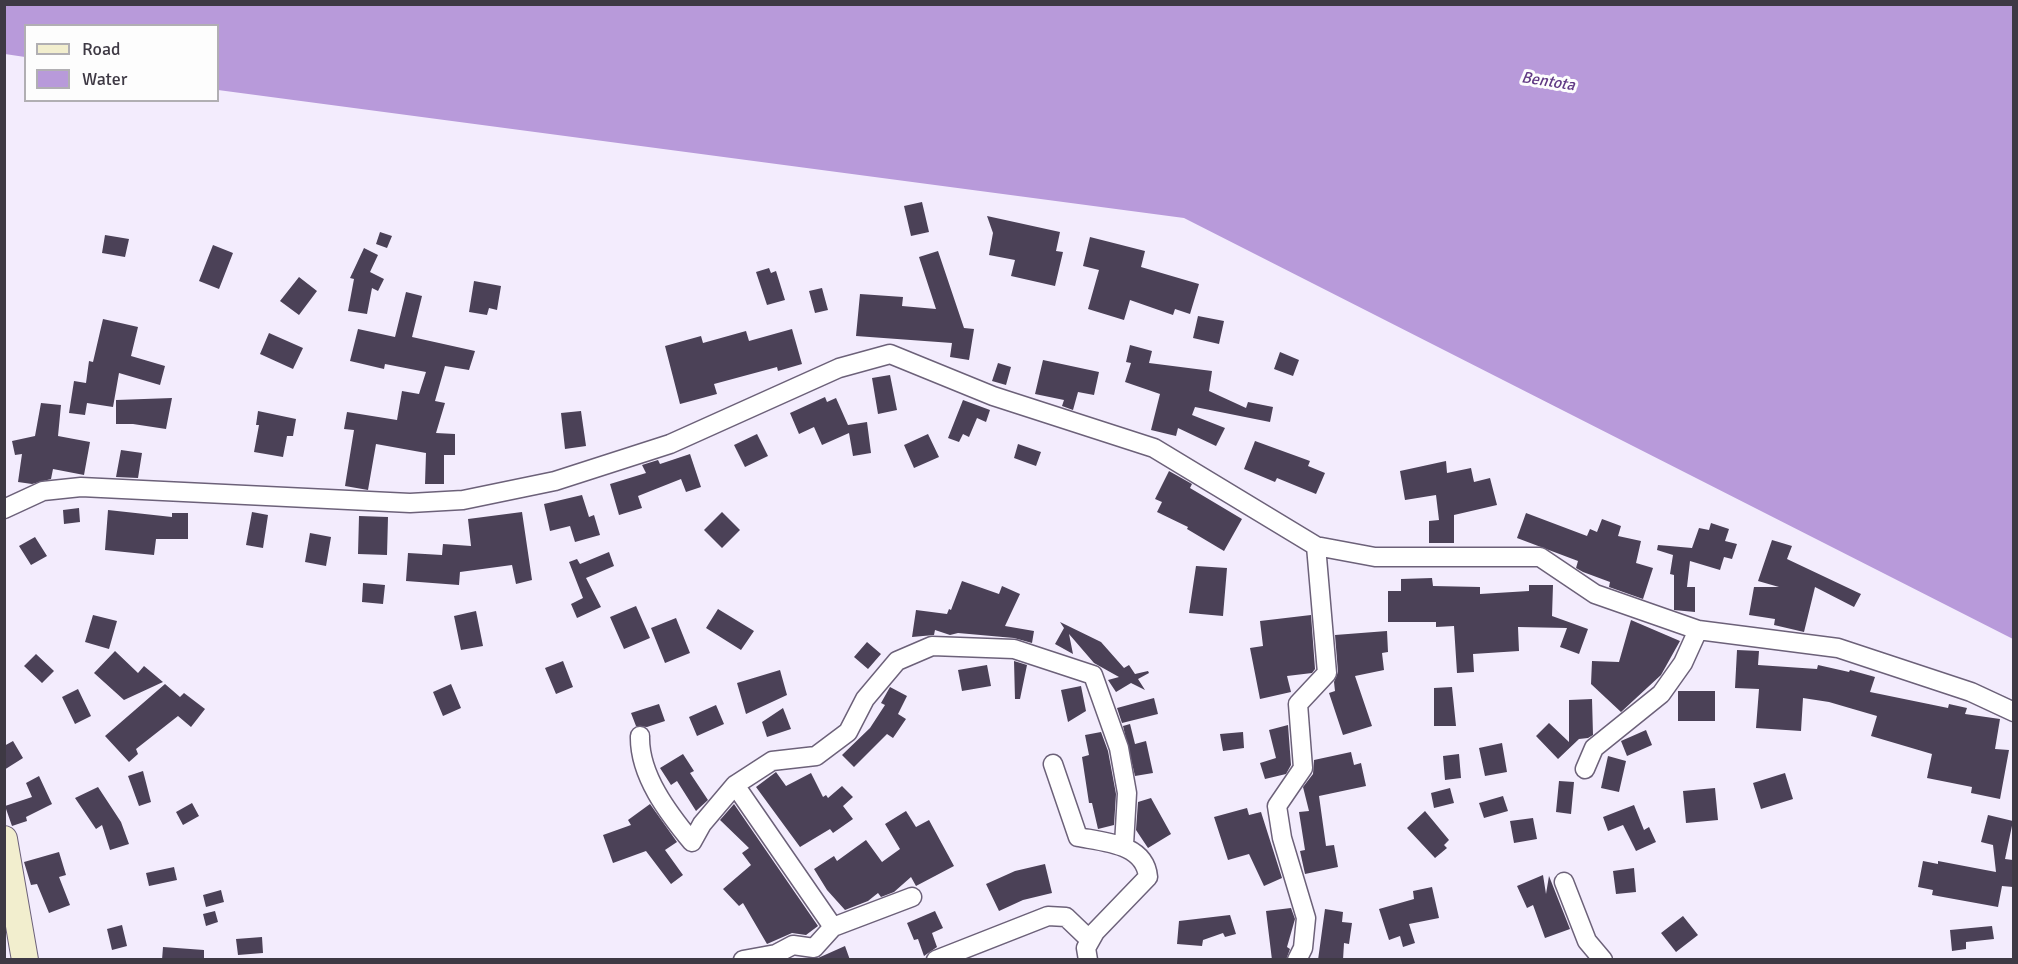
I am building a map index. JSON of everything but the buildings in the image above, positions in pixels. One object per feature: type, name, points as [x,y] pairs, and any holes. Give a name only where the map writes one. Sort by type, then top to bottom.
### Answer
[{"type":"street","points":[[4,508],[43,491],[81,487],[410,503],[463,500],[555,481],[670,444],[839,368],[890,354],[993,396],[1154,448],[1316,546],[1375,557],[1540,557],[1594,594],[1698,630],[1838,648],[1971,692],[2013,712]]},
{"type":"street","points":[[1297,960],[1303,948],[1306,918],[1282,838],[1276,806],[1303,768],[1298,705],[1327,673],[1316,546]]},
{"type":"street","points":[[1585,769],[1594,748],[1661,694],[1683,663],[1698,630]]},
{"type":"street","points":[[640,736],[640,751],[658,796],[692,842],[702,824],[735,785],[772,761],[816,756],[848,732],[864,699],[897,661],[932,646],[1014,649],[1093,675],[1119,748],[1127,793],[1124,845]]},
{"type":"street","points":[[1053,764],[1078,837],[1124,845],[1131,853],[1144,861],[1148,877],[1090,940],[1086,948],[1088,960]]},
{"type":"street","points":[[735,785],[833,927]]},
{"type":"street","points":[[4,839],[25,960]]},
{"type":"street","points":[[1564,882],[1587,941],[1603,960]]},
{"type":"street","points":[[742,960],[776,954],[793,945],[814,948],[833,927],[912,897]]},
{"type":"street","points":[[936,960],[1047,916],[1065,917],[1090,940]]},
{"type":"water","name":"Bentota","points":[[4,5],[2013,5],[2013,639],[1184,218],[219,90],[219,24],[24,24],[24,57],[5,54]]}]
